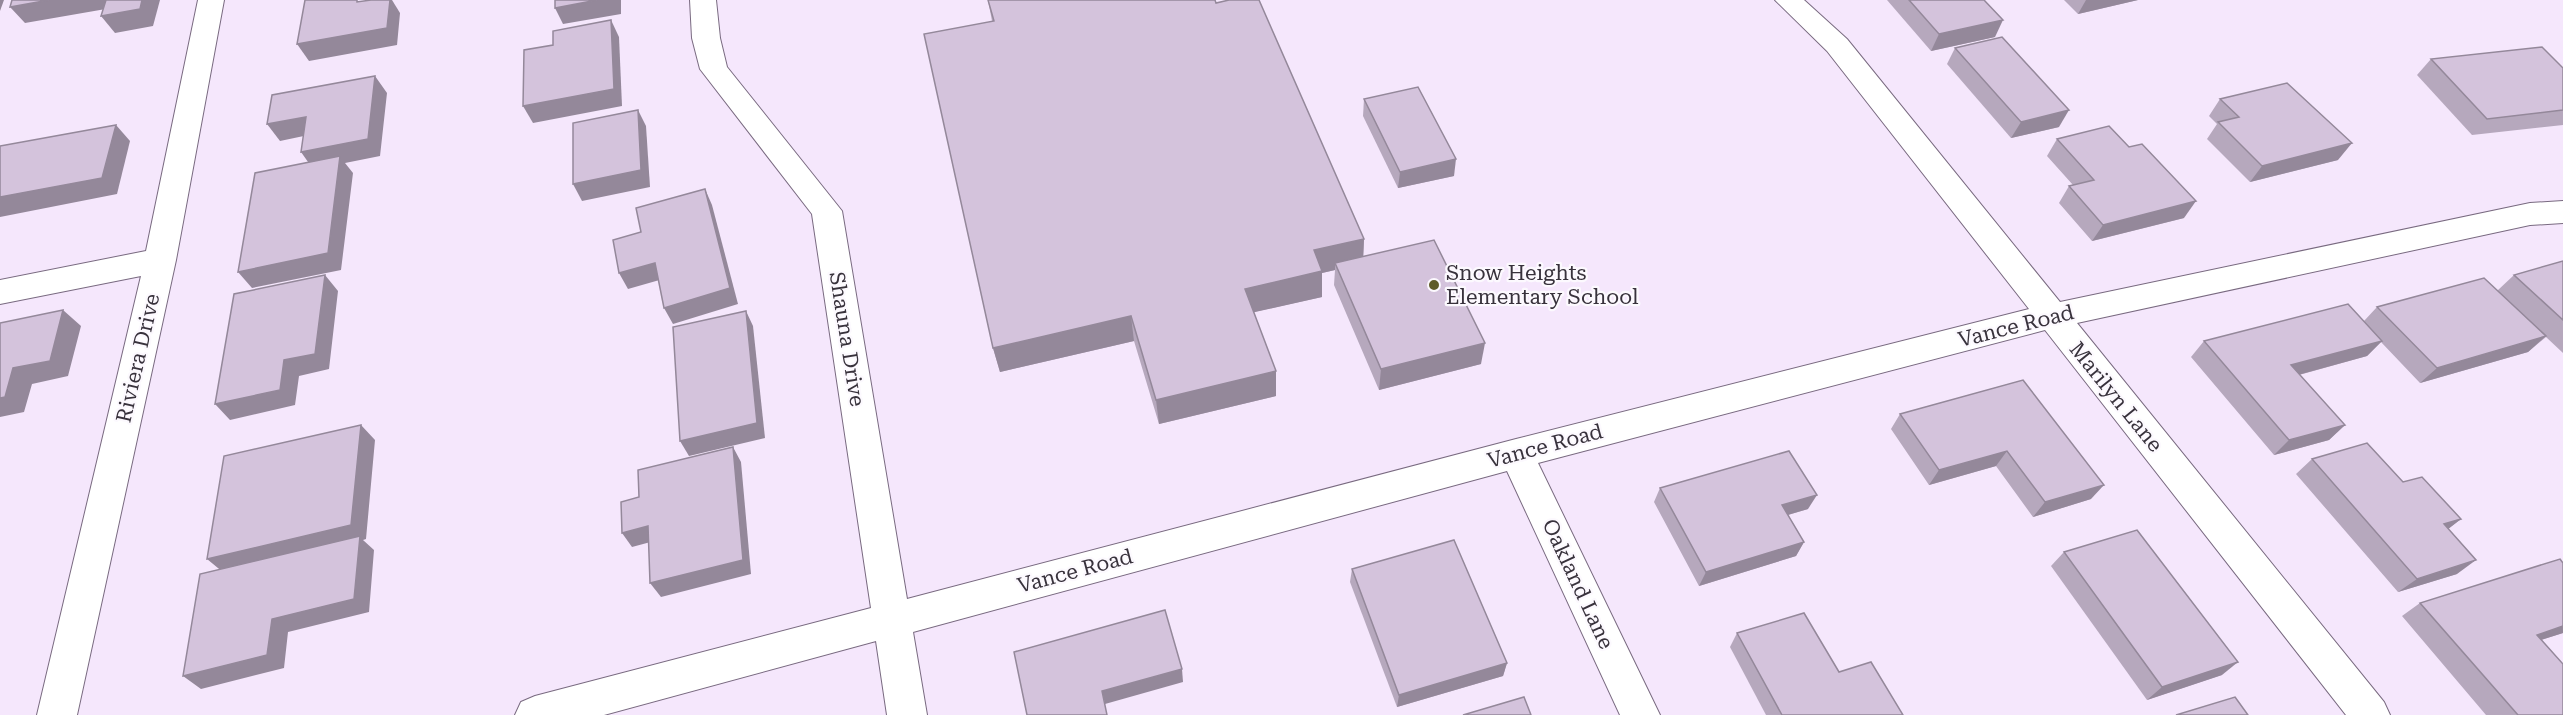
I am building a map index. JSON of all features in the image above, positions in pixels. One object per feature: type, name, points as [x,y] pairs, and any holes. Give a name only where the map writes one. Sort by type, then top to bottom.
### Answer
[{"type":"street","name":"Riviera Drive","points":[[57,715],[160,260],[211,0]]},
{"type":"street","name":"Shauna Drive","points":[[703,0],[706,38],[714,69],[827,211],[907,715]]},
{"type":"street","name":"Marilyn Lane","points":[[1788,0],[1837,45],[2370,715]]},
{"type":"street","name":"Vance Road","points":[[535,715],[1516,454],[2052,316],[2530,214],[2563,212]]},
{"type":"street","points":[[0,292],[160,260]]},
{"type":"street","name":"Oakland Lane","points":[[1516,454],[1640,715]]},
{"type":"building","points":[[12,0],[49,0],[10,7]]},
{"type":"building","points":[[106,0],[142,0],[140,9],[101,16]]},
{"type":"building","points":[[305,0],[357,0],[357,2],[390,0],[387,28],[297,44]]},
{"type":"building","points":[[555,0],[597,0],[555,8]]},
{"type":"building","points":[[988,0],[1215,0],[1216,3],[1229,0],[1259,0],[1364,239],[1314,250],[1322,271],[1245,289],[1276,371],[1156,400],[1131,316],[993,348],[924,34],[994,21]]},
{"type":"building","points":[[1909,0],[1984,0],[2003,20],[1939,34]]},
{"type":"building","points":[[611,20],[614,89],[523,106],[524,50],[553,45],[553,31]]},
{"type":"building","points":[[2002,37],[2069,110],[2021,122],[1955,48]]},
{"type":"building","points":[[2542,47],[2563,68],[2563,110],[2487,119],[2431,59]]},
{"type":"building","points":[[375,76],[368,139],[301,152],[306,117],[267,124],[272,95]]},
{"type":"building","points":[[2287,83],[2352,143],[2262,166],[2218,122],[2239,117],[2220,99]]},
{"type":"building","points":[[1418,87],[1456,159],[1400,172],[1364,99]]},
{"type":"building","points":[[638,110],[641,170],[573,184],[573,123]]},
{"type":"building","points":[[116,125],[102,178],[0,197],[0,146]]},
{"type":"building","points":[[2109,126],[2129,147],[2142,144],[2196,201],[2103,225],[2069,186],[2094,180],[2057,139]]},
{"type":"building","points":[[340,156],[328,253],[238,272],[255,173]]},
{"type":"building","points":[[705,189],[730,288],[664,308],[655,263],[619,273],[613,240],[641,232],[636,208]]},
{"type":"building","points":[[1434,240],[1485,343],[1381,369],[1335,263]]},
{"type":"building","points":[[2563,261],[2563,320],[2514,275]]},
{"type":"building","points":[[325,275],[315,354],[284,360],[280,390],[215,404],[234,294]]},
{"type":"building","points":[[2484,278],[2546,336],[2437,368],[2377,307]]},
{"type":"building","points":[[2348,304],[2382,341],[2291,365],[2345,425],[2289,440],[2204,341]]},
{"type":"building","points":[[63,310],[50,361],[13,368],[5,397],[0,398],[0,323]]},
{"type":"building","points":[[746,311],[757,423],[680,441],[673,327]]},
{"type":"building","points":[[2023,380],[2104,485],[2045,502],[2007,451],[1939,470],[1900,414]]},
{"type":"building","points":[[361,425],[351,525],[207,559],[224,456]]},
{"type":"building","points":[[2367,443],[2403,482],[2422,477],[2461,519],[2444,524],[2476,560],[2417,579],[2312,459]]},
{"type":"building","points":[[733,447],[743,560],[650,583],[648,526],[622,533],[621,502],[639,497],[638,470]]},
{"type":"building","points":[[1789,451],[1817,495],[1782,505],[1804,542],[1706,572],[1660,488]]},
{"type":"building","points":[[2137,530],[2238,662],[2162,687],[2064,552]]},
{"type":"building","points":[[360,536],[354,599],[272,619],[267,655],[183,676],[200,574]]},
{"type":"building","points":[[1454,540],[1507,663],[1399,695],[1352,569]]},
{"type":"building","points":[[2560,559],[2563,563],[2563,626],[2537,635],[2563,664],[2563,715],[2518,715],[2420,603]]},
{"type":"building","points":[[1165,610],[1182,669],[1102,691],[1107,715],[1027,715],[1014,652]]},
{"type":"building","points":[[1804,613],[1839,672],[1871,662],[1903,715],[1782,715],[1737,633]]},
{"type":"building","points":[[1524,697],[1531,715],[1463,715]]},
{"type":"building","points":[[2235,697],[2248,715],[2176,715]]},
{"type":"place","name":"Snow Heights Elementary School","points":[[1434,285]]}]
